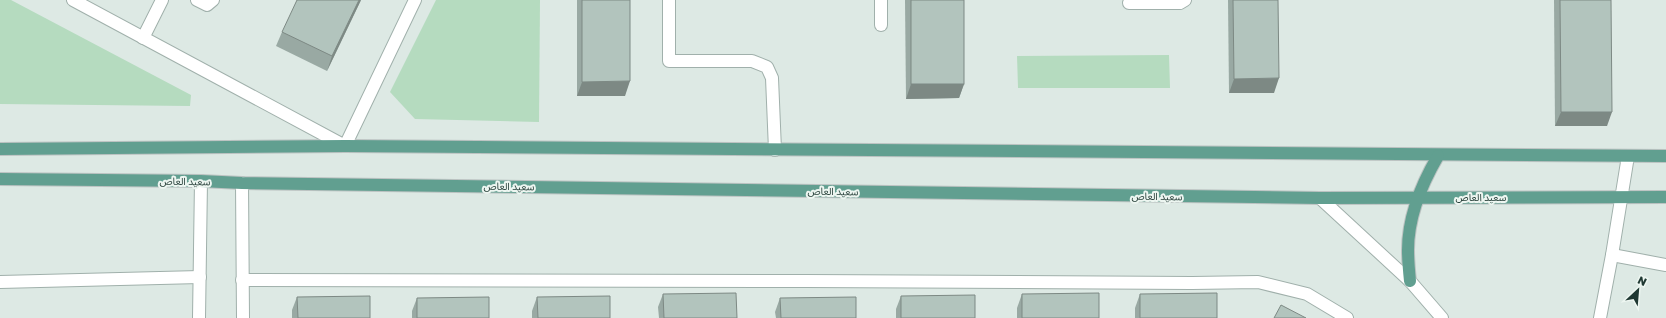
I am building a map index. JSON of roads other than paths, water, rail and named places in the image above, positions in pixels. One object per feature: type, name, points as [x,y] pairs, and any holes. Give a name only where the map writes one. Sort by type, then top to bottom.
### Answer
[{"type":"main road","points":[[0,149],[345,146],[1438,156],[1666,156]]},
{"type":"main road","points":[[1410,281],[1408,249],[1410,223],[1417,198],[1426,176],[1438,156]]},
{"type":"main road","name":"سعيد العاص","points":[[0,179],[1320,198],[1666,197]]},
{"type":"street","points":[[73,0],[345,146],[415,0]]},
{"type":"street","points":[[143,38],[162,0]]},
{"type":"street","points":[[197,0],[207,5],[213,0]]},
{"type":"street","points":[[669,0],[669,61],[752,61],[767,67],[772,78],[775,150]]},
{"type":"street","points":[[881,0],[881,25]]},
{"type":"street","points":[[1129,3],[1180,3],[1185,0]]},
{"type":"street","points":[[1600,318],[1628,156]]},
{"type":"street","points":[[199,318],[201,181]]},
{"type":"street","points":[[242,183],[243,318]]},
{"type":"street","points":[[1320,198],[1410,281],[1442,318]]},
{"type":"street","points":[[1612,255],[1666,265]]},
{"type":"street","points":[[0,282],[200,277]]},
{"type":"street","points":[[242,280],[1258,282],[1307,294],[1347,318]]}]
